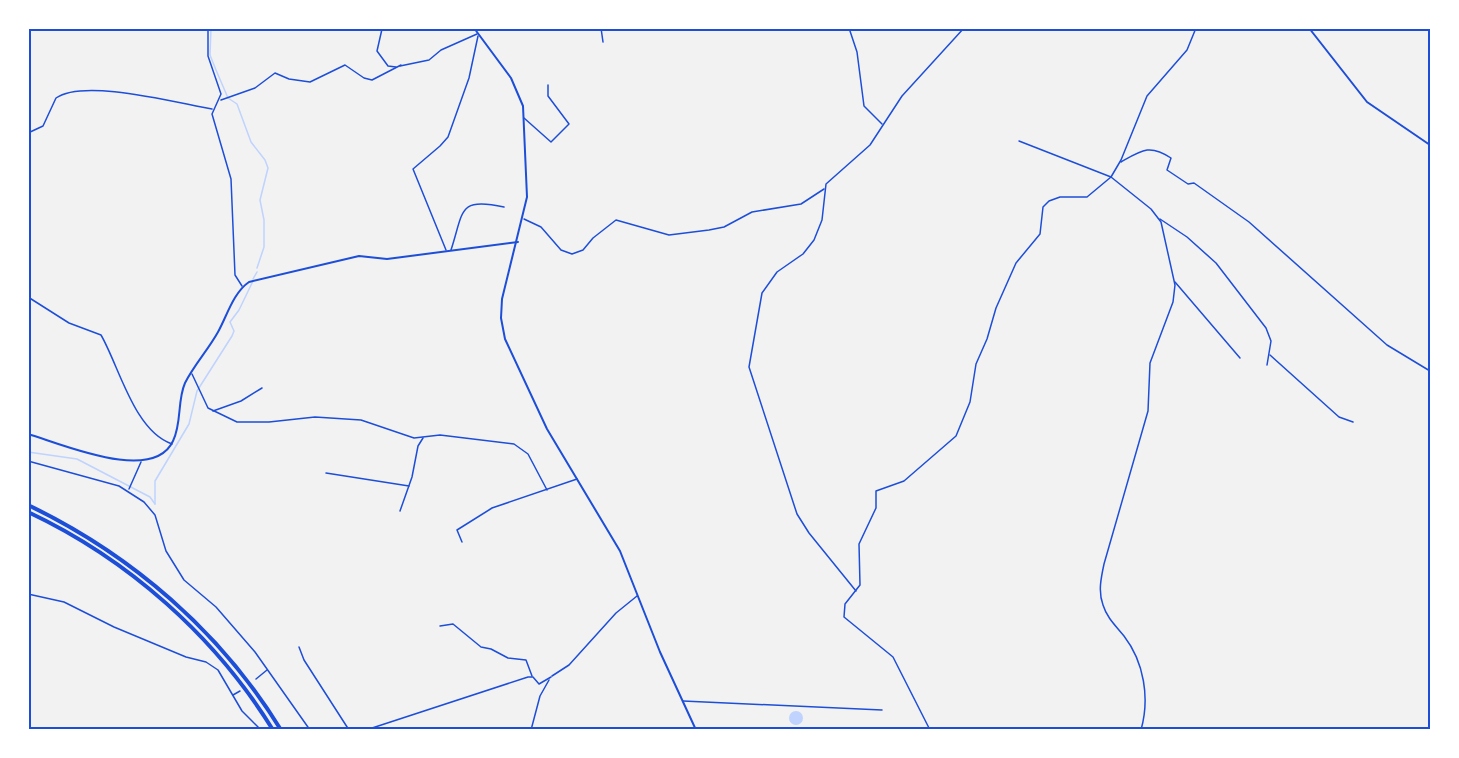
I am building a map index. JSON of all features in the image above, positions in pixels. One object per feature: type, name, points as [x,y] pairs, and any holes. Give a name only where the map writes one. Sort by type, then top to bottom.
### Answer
[{"type":"highway","points":[[28,505],[94,541],[142,574],[177,603],[247,678],[281,729]]},
{"type":"highway","points":[[28,512],[90,547],[172,609],[241,682],[273,729]]},
{"type":"street","points":[[208,28],[207,54],[220,88],[220,100]]},
{"type":"street","points":[[474,28],[477,35],[500,61],[516,86],[522,102],[528,180],[524,219],[502,302],[503,334],[544,423],[618,547],[682,701],[696,729]]},
{"type":"street","points":[[601,28],[603,42]]},
{"type":"street","points":[[849,28],[857,50],[864,106],[882,124]]},
{"type":"street","points":[[856,591],[797,514],[776,443],[749,369],[762,295],[775,274],[802,254],[813,242],[822,220],[824,189],[828,182],[872,143],[902,96],[964,28]]},
{"type":"street","points":[[930,729],[893,658],[844,618],[844,605],[856,591],[860,579],[859,544],[875,509],[876,490],[896,486],[906,480],[945,448],[958,432],[971,397],[978,359],[987,339],[996,308],[1016,263],[1041,234],[1043,207],[1049,201],[1060,197],[1088,196],[1111,177],[1120,162],[1144,100],[1188,48],[1196,28]]},
{"type":"street","points":[[1308,28],[1369,104],[1431,145]]},
{"type":"street","points":[[382,29],[376,46],[380,57],[390,68],[429,60],[441,50],[477,35]]},
{"type":"street","points":[[446,250],[412,170],[440,146],[448,135],[471,74],[477,35]]},
{"type":"street","points":[[243,287],[235,275],[230,176],[212,116],[212,109],[220,100],[255,88],[275,73],[289,79],[310,82],[345,65],[364,78],[374,80],[401,65]]},
{"type":"street","points":[[523,117],[551,142],[569,124],[548,96],[548,85]]},
{"type":"street","points":[[28,133],[43,126],[56,98],[77,90],[128,93],[212,109]]},
{"type":"street","points":[[1019,141],[1111,177],[1150,207],[1159,218],[1192,241],[1224,272],[1268,332],[1271,341],[1267,365]]},
{"type":"street","points":[[1120,162],[1138,152],[1158,149],[1171,158],[1167,170],[1188,184],[1194,183],[1228,205],[1387,345],[1431,372]]},
{"type":"street","points":[[524,219],[540,226],[561,250],[574,254],[583,250],[592,238],[616,220],[669,235],[712,230],[726,226],[754,211],[801,204],[824,189]]},
{"type":"street","points":[[451,250],[462,215],[469,205],[479,202],[504,207]]},
{"type":"street","points":[[1141,729],[1145,706],[1142,674],[1128,642],[1105,610],[1100,584],[1104,562],[1147,413],[1150,363],[1174,298],[1175,282],[1159,218]]},
{"type":"street","points":[[28,434],[124,461],[141,462],[158,457],[172,444],[177,430],[183,390],[191,373],[243,287],[255,280],[359,256],[387,259],[518,242]]},
{"type":"street","points":[[1175,282],[1240,358]]},
{"type":"street","points":[[28,297],[69,323],[101,335],[113,365],[143,420],[163,441],[172,444]]},
{"type":"street","points":[[1270,354],[1339,417],[1353,422]]},
{"type":"street","points":[[191,373],[206,405],[212,411],[243,423],[312,417],[363,420],[399,435],[423,438],[440,435],[516,445],[528,454],[547,490]]},
{"type":"street","points":[[212,411],[239,402],[262,388]]},
{"type":"street","points":[[400,511],[409,486],[418,446],[423,438]]},
{"type":"street","points":[[28,461],[128,490],[144,502],[154,513],[166,549],[184,580],[216,607],[268,669],[310,729]]},
{"type":"street","points":[[128,490],[141,462]]},
{"type":"street","points":[[326,473],[409,486]]},
{"type":"street","points":[[462,542],[457,530],[482,513],[578,479]]},
{"type":"street","points":[[28,594],[64,602],[114,627],[186,657],[205,661],[219,671],[246,716],[261,729]]},
{"type":"street","points":[[440,626],[453,624],[480,647],[491,649],[508,658],[526,660],[532,677],[538,684],[569,665],[616,613],[638,595]]},
{"type":"street","points":[[298,647],[349,729]]},
{"type":"street","points":[[256,679],[268,669]]},
{"type":"street","points":[[366,729],[532,677]]},
{"type":"street","points":[[531,729],[540,698],[550,677]]},
{"type":"street","points":[[232,695],[240,691]]},
{"type":"street","points":[[682,701],[882,710]]},
{"type":"water","points":[[793,711],[799,711],[803,718],[799,725],[793,725],[789,721],[789,715]]},
{"type":"waterway","points":[[211,28],[210,55],[216,70],[228,98],[237,104],[251,142],[265,160],[268,168],[260,200],[264,220],[264,247],[257,268]]},
{"type":"waterway","points":[[253,279],[257,272]]},
{"type":"waterway","points":[[155,504],[155,481],[189,424],[197,391],[232,336],[234,331],[230,322],[239,310],[253,281]]},
{"type":"waterway","points":[[28,452],[77,459],[150,497],[155,504]]}]
